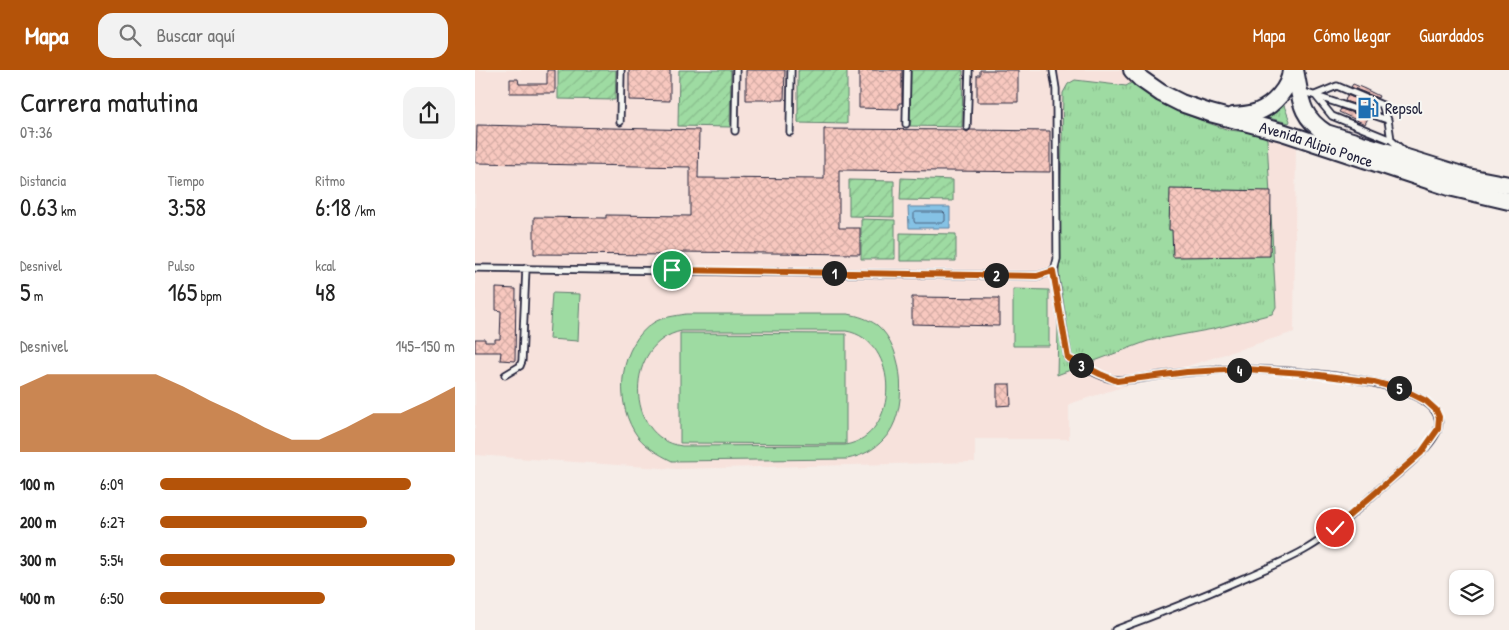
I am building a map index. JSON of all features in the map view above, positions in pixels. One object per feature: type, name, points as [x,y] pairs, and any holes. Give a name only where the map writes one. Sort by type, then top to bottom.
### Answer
[{"type":"main road","name":"Avenida Alipio Ponce","points":[[1132,70],[1161,93],[1226,118],[1413,167],[1509,185]]},
{"type":"main road","name":"Avenida Alipio Ponce","points":[[1293,70],[1307,92],[1301,100],[1307,117],[1315,126],[1326,133],[1413,167],[1449,187],[1509,200]]},
{"type":"main road","points":[[1226,118],[1255,113],[1267,108],[1278,98],[1293,70]]},
{"type":"lane","points":[[620,122],[621,70]]},
{"type":"lane","points":[[735,131],[736,70]]},
{"type":"lane","points":[[790,132],[791,70]]},
{"type":"lane","points":[[906,124],[907,70]]},
{"type":"lane","points":[[967,127],[969,70]]},
{"type":"lane","points":[[1053,70],[1057,89],[1057,259],[1053,271],[1068,358],[1117,381],[1187,372],[1245,369],[1304,373],[1374,382],[1404,390],[1426,401],[1436,410],[1439,417],[1438,429],[1421,453],[1335,528],[1309,548],[1172,609],[1115,630]]},
{"type":"lane","points":[[1307,92],[1337,86],[1382,105],[1388,120],[1391,140]]},
{"type":"lane","points":[[1307,92],[1388,120]]},
{"type":"lane","points":[[1307,92],[1332,116],[1391,140],[1413,167]]},
{"type":"lane","points":[[475,268],[1037,276],[1053,271]]},
{"type":"lane","points":[[505,375],[520,366],[522,360],[526,268]]},
{"type":"shaded area","points":[[475,70],[1127,70],[1147,90],[1296,138],[1294,332],[1069,404],[1069,439],[975,439],[975,462],[676,469],[475,455]]},
{"type":"green space","points":[[558,70],[616,70],[615,100],[558,99]]},
{"type":"green space","points":[[679,70],[731,70],[730,127],[678,126]]},
{"type":"green space","points":[[798,70],[847,70],[847,124],[798,123]]},
{"type":"green space","points":[[911,70],[963,70],[962,127],[910,126]]},
{"type":"green space","points":[[1075,80],[1126,86],[1133,82],[1154,98],[1189,115],[1226,129],[1253,132],[1267,139],[1276,307],[1272,314],[1213,329],[1148,341],[1057,375],[1063,93],[1068,84]]},
{"type":"green space","points":[[1283,103],[1290,121],[1289,123],[1265,117],[1265,116]]},
{"type":"green space","points":[[901,178],[953,180],[953,201],[900,200]]},
{"type":"green space","points":[[849,180],[894,181],[894,217],[849,216]]},
{"type":"green space","points":[[861,219],[895,220],[895,259],[861,259]]},
{"type":"green space","points":[[900,233],[956,234],[956,261],[900,261]]},
{"type":"green space","points":[[1013,289],[1049,290],[1049,346],[1013,346]]},
{"type":"green space","points":[[552,293],[580,294],[578,341],[549,339]]},
{"type":"green space","points":[[686,314],[848,314],[870,321],[877,325],[886,335],[898,364],[900,398],[892,428],[884,439],[872,449],[847,459],[672,461],[646,445],[634,431],[624,403],[624,373],[627,358],[633,345],[642,333],[657,321]],"holes":[[[682,331],[846,331],[864,338],[877,351],[884,369],[887,388],[884,407],[876,425],[863,438],[845,445],[682,446],[663,439],[649,426],[641,409],[639,390],[641,370],[649,352],[663,339]]]},
{"type":"green space","points":[[680,333],[846,334],[846,444],[680,443]]},
{"type":"water","points":[[908,207],[950,207],[950,228],[909,228]]},
{"type":"building","points":[[547,70],[555,70],[555,93],[510,93],[510,79],[518,79],[519,84],[547,84]]},
{"type":"building","points":[[629,70],[670,70],[670,101],[629,100]]},
{"type":"building","points":[[746,70],[785,70],[784,100],[746,100]]},
{"type":"building","points":[[859,70],[902,70],[902,103],[899,103],[899,109],[859,108]]},
{"type":"building","points":[[980,70],[1018,70],[1018,102],[977,102],[977,75],[980,75]]},
{"type":"building","points":[[1353,84],[1379,96],[1378,98],[1351,87]]},
{"type":"building","points":[[1347,95],[1374,107],[1372,110],[1345,101]]},
{"type":"building","points":[[1341,109],[1368,118],[1365,124],[1339,112]]},
{"type":"building","points":[[477,125],[699,130],[698,178],[824,179],[824,129],[964,130],[967,132],[970,130],[1050,131],[1050,172],[839,170],[839,228],[860,228],[860,254],[678,252],[678,255],[534,254],[534,217],[606,218],[606,215],[690,216],[690,167],[476,163]]},
{"type":"building","points":[[1170,189],[1271,191],[1270,256],[1173,257],[1172,230],[1169,230]]},
{"type":"building","points":[[496,288],[516,289],[515,361],[500,360],[501,352],[475,352],[475,339],[495,342],[495,339],[500,339],[501,311],[496,310]]},
{"type":"building","points":[[912,297],[999,298],[999,326],[912,324]]},
{"type":"building","points":[[997,384],[1010,384],[1011,405],[997,406]]},
{"type":"place","name":"Repsol","points":[[1368,108]]},
{"type":"route","points":[[672,270],[1037,276],[1053,271],[1068,358],[1117,381],[1187,372],[1245,369],[1304,373],[1374,382],[1404,390],[1426,401],[1436,410],[1439,417],[1438,429],[1421,453],[1335,528]]}]
